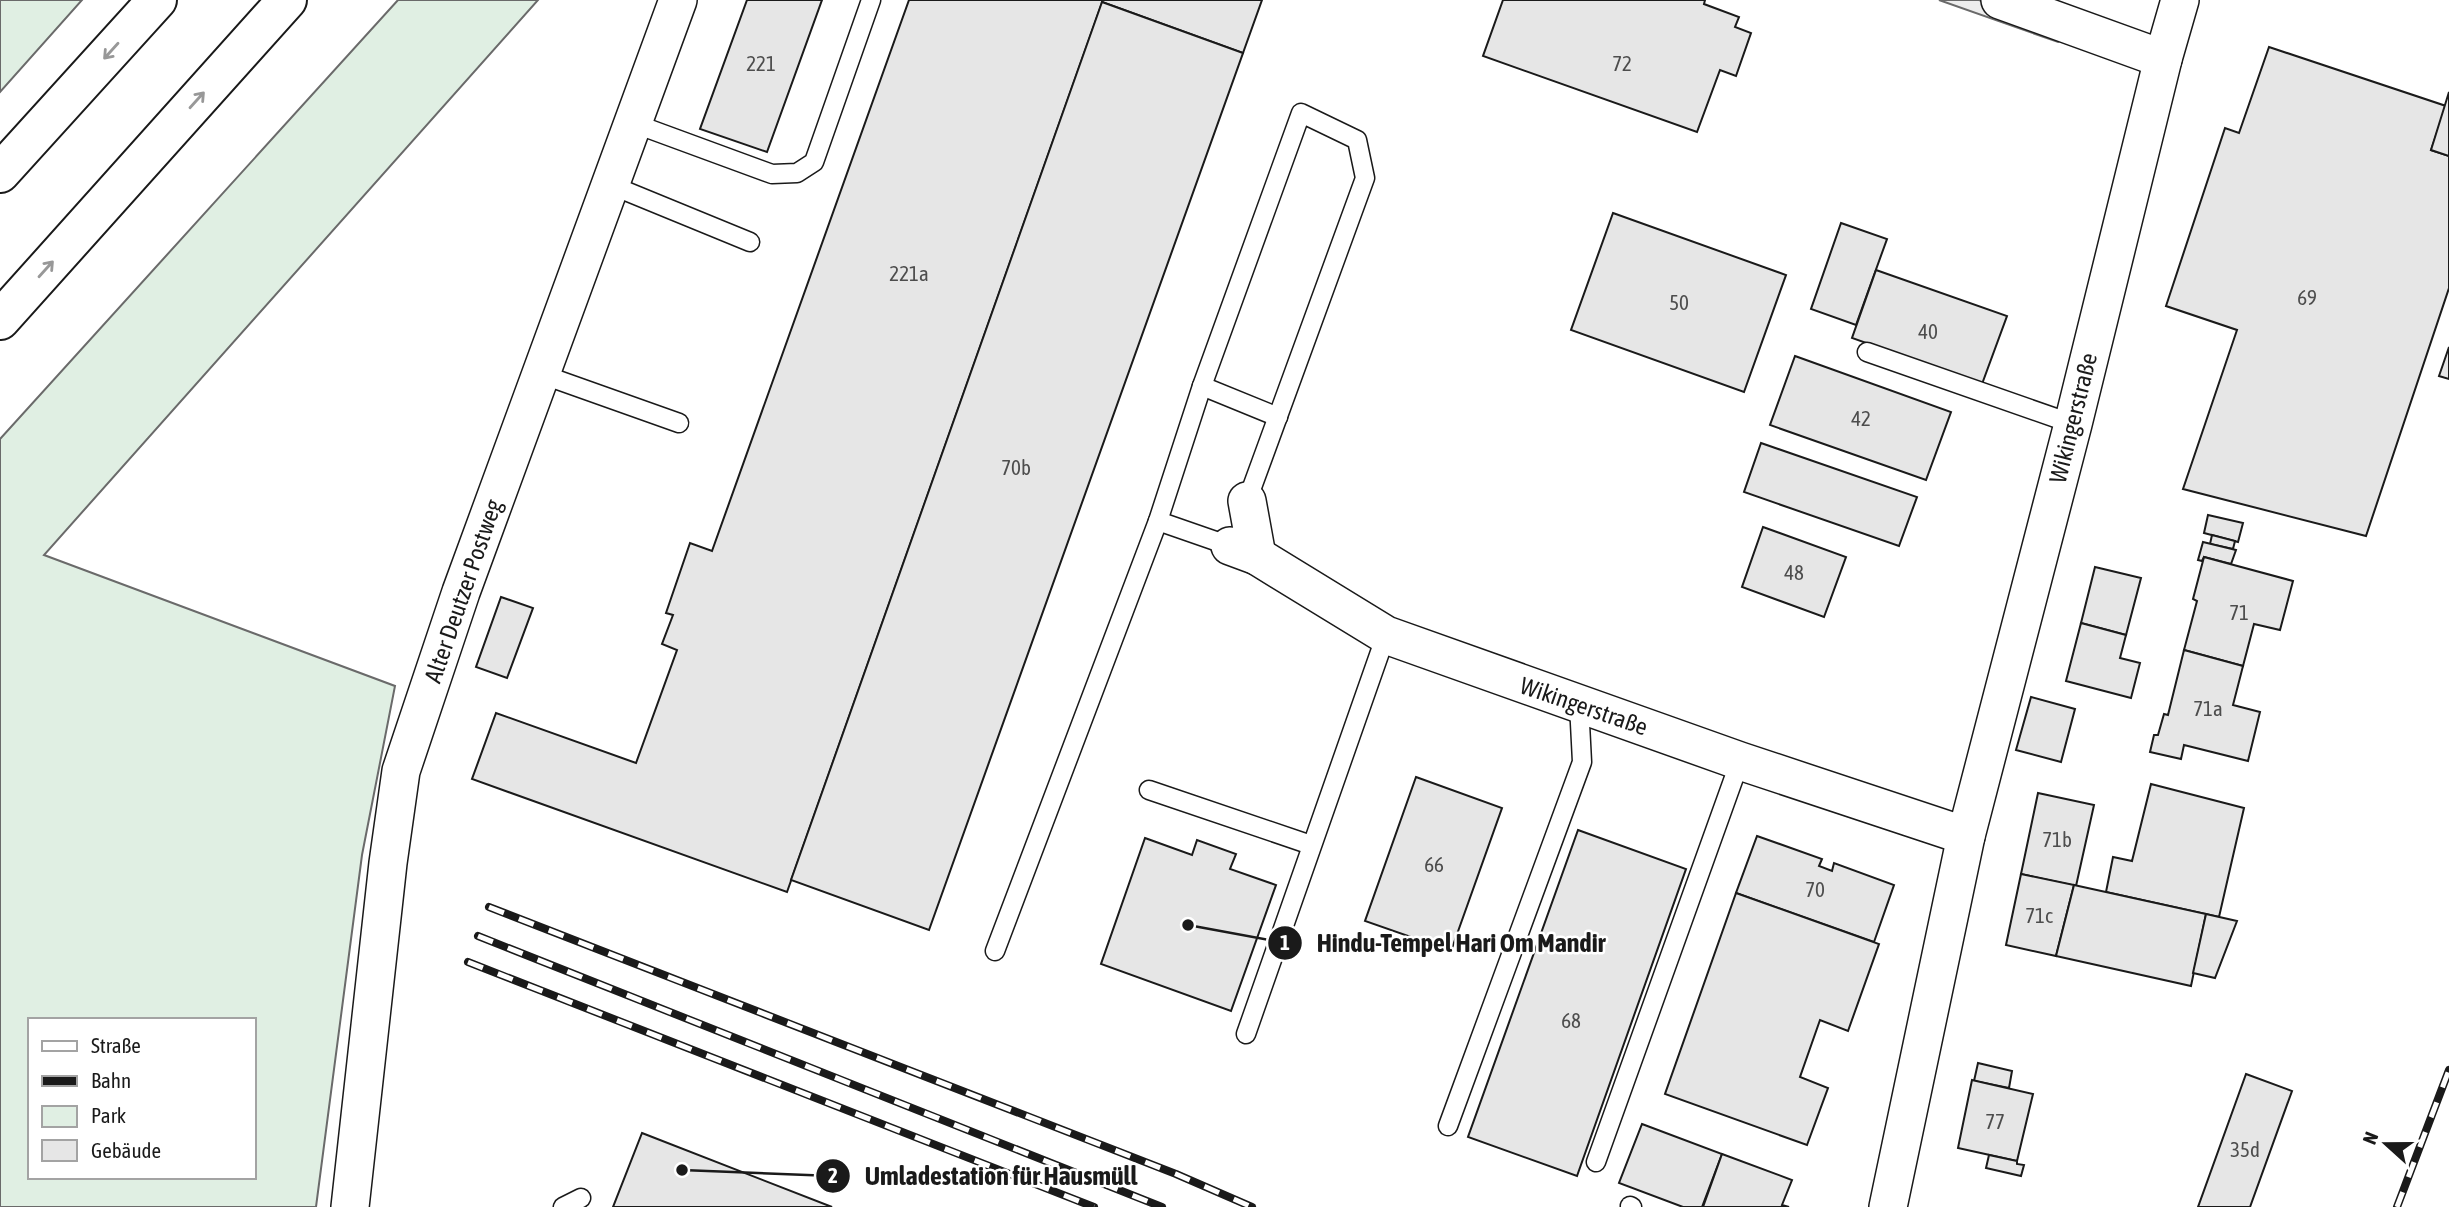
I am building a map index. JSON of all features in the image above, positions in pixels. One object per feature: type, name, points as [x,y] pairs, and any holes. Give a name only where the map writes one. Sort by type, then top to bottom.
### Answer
[{"type":"highway","points":[[0,173],[157,0]]},
{"type":"highway","points":[[0,320],[286,0]]},
{"type":"street","name":"Alter Deutzer Postweg","points":[[350,1207],[388,863],[401,771],[461,592],[678,0]]},
{"type":"street","points":[[2000,0],[2163,58]]},
{"type":"street","name":"Wikingerstraße","points":[[1888,1207],[1966,836],[2180,0]]},
{"type":"street","points":[[1243,551],[1247,501]]},
{"type":"street","name":"Wikingerstraße","points":[[1243,551],[1386,635],[1740,761],[1966,836]]},
{"type":"lane","points":[[633,123],[772,174],[797,173],[814,162],[871,0]]},
{"type":"lane","points":[[995,951],[1158,521],[1202,386],[1301,113],[1357,140],[1366,178],[1247,501]]},
{"type":"lane","points":[[611,185],[750,242]]},
{"type":"lane","points":[[1867,352],[2073,424]]},
{"type":"lane","points":[[541,374],[679,423]]},
{"type":"lane","points":[[1202,386],[1278,417]]},
{"type":"lane","points":[[1158,521],[1243,551]]},
{"type":"lane","points":[[1246,1034],[1386,635]]},
{"type":"lane","points":[[1448,1126],[1582,762],[1579,704]]},
{"type":"lane","points":[[1596,1162],[1740,761]]},
{"type":"lane","points":[[1149,790],[1311,845]]},
{"type":"lane","points":[[563,1207],[581,1198]]},
{"type":"green space","points":[[0,0],[82,0],[0,92]]},
{"type":"green space","points":[[398,0],[538,0],[44,555],[395,686],[362,855],[316,1207],[0,1207],[0,439]]},
{"type":"shaded area","points":[[1939,0],[1979,0],[2072,33],[2058,42]]},
{"type":"building","points":[[747,0],[822,0],[767,152],[700,129]]},
{"type":"building","points":[[909,0],[1103,0],[787,892],[472,779],[496,713],[636,763],[677,650],[662,644],[673,615],[666,613],[690,543],[712,551]]},
{"type":"building","points":[[1262,0],[1243,53],[1102,2]]},
{"type":"building","points":[[1503,0],[1705,0],[1704,4],[1739,17],[1735,27],[1751,33],[1736,76],[1720,70],[1697,132],[1483,56]]},
{"type":"building","points":[[1102,2],[1243,53],[929,930],[791,880]]},
{"type":"building","points":[[2269,47],[2446,106],[2431,150],[2449,156],[2449,288],[2366,536],[2183,489],[2237,330],[2166,306],[2225,128],[2239,133]]},
{"type":"building","points":[[2449,92],[2449,156],[2431,150]]},
{"type":"building","points":[[1613,213],[1786,275],[1744,392],[1571,330]]},
{"type":"building","points":[[1841,223],[1887,239],[1856,325],[1811,309]]},
{"type":"building","points":[[1876,270],[2007,316],[1982,384],[1852,338]]},
{"type":"building","points":[[2449,347],[2449,379],[2439,376]]},
{"type":"building","points":[[1795,356],[1951,412],[1926,480],[1770,425]]},
{"type":"building","points":[[1761,443],[1917,497],[1899,546],[1744,492]]},
{"type":"building","points":[[2208,515],[2243,523],[2238,542],[2204,533]]},
{"type":"building","points":[[1763,527],[1846,557],[1824,617],[1742,587]]},
{"type":"building","points":[[2212,535],[2235,541],[2233,549],[2210,544]]},
{"type":"building","points":[[2203,542],[2236,550],[2231,564],[2204,557],[2202,561],[2198,560]]},
{"type":"building","points":[[2204,557],[2293,581],[2280,630],[2254,624],[2243,666],[2184,650],[2197,601],[2193,599]]},
{"type":"building","points":[[2095,567],[2141,578],[2126,635],[2081,623]]},
{"type":"building","points":[[501,597],[533,608],[507,678],[476,667]]},
{"type":"building","points":[[2081,623],[2126,635],[2120,658],[2140,663],[2131,698],[2066,681]]},
{"type":"building","points":[[2184,650],[2243,666],[2233,705],[2260,712],[2248,761],[2184,745],[2181,759],[2150,752],[2154,735],[2158,735],[2164,714],[2168,715]]},
{"type":"building","points":[[2031,697],[2075,709],[2061,762],[2016,750]]},
{"type":"building","points":[[1416,777],[1502,808],[1451,951],[1365,921]]},
{"type":"building","points":[[2151,784],[2244,808],[2219,917],[2106,892],[2113,857],[2132,861]]},
{"type":"building","points":[[2038,793],[2094,805],[2076,886],[2021,874]]},
{"type":"building","points":[[1578,830],[1686,869],[1577,1176],[1468,1137]]},
{"type":"building","points":[[1757,836],[1822,859],[1819,866],[1832,871],[1834,863],[1894,885],[1874,942],[1736,893]]},
{"type":"building","points":[[1145,838],[1192,855],[1197,840],[1236,854],[1230,869],[1276,885],[1231,1011],[1101,964]]},
{"type":"building","points":[[2021,874],[2074,885],[2056,956],[2006,945]]},
{"type":"building","points":[[2074,885],[2206,914],[2191,986],[2056,956]]},
{"type":"building","points":[[1736,893],[1879,944],[1848,1031],[1820,1020],[1800,1077],[1828,1088],[1807,1145],[1665,1094]]},
{"type":"building","points":[[2206,914],[2237,921],[2215,978],[2193,973]]},
{"type":"building","points":[[1978,1063],[2012,1071],[2009,1088],[1974,1081]]},
{"type":"building","points":[[2246,1074],[2292,1091],[2250,1207],[2198,1207]]},
{"type":"building","points":[[1972,1080],[2033,1094],[2017,1161],[1958,1148]]},
{"type":"building","points":[[1642,1124],[1722,1154],[1702,1207],[1683,1207],[1619,1183]]},
{"type":"building","points":[[642,1133],[832,1207],[613,1207]]},
{"type":"building","points":[[1722,1154],[1792,1180],[1782,1205],[1789,1207],[1703,1207]]},
{"type":"building","points":[[1989,1155],[2024,1165],[2021,1176],[1986,1168]]},
{"type":"railway","points":[[489,907],[1176,1174],[1252,1207]]},
{"type":"railway","points":[[478,936],[1162,1207]]},
{"type":"railway","points":[[468,962],[1094,1207]]},
{"type":"railway","points":[[2397,1207],[2449,1070]]},
{"type":"place","name":"Hindu-Tempel Hari Om Mandir","points":[[1188,925]]},
{"type":"place","name":"Umladestation für Hausmüll","points":[[682,1170]]}]
